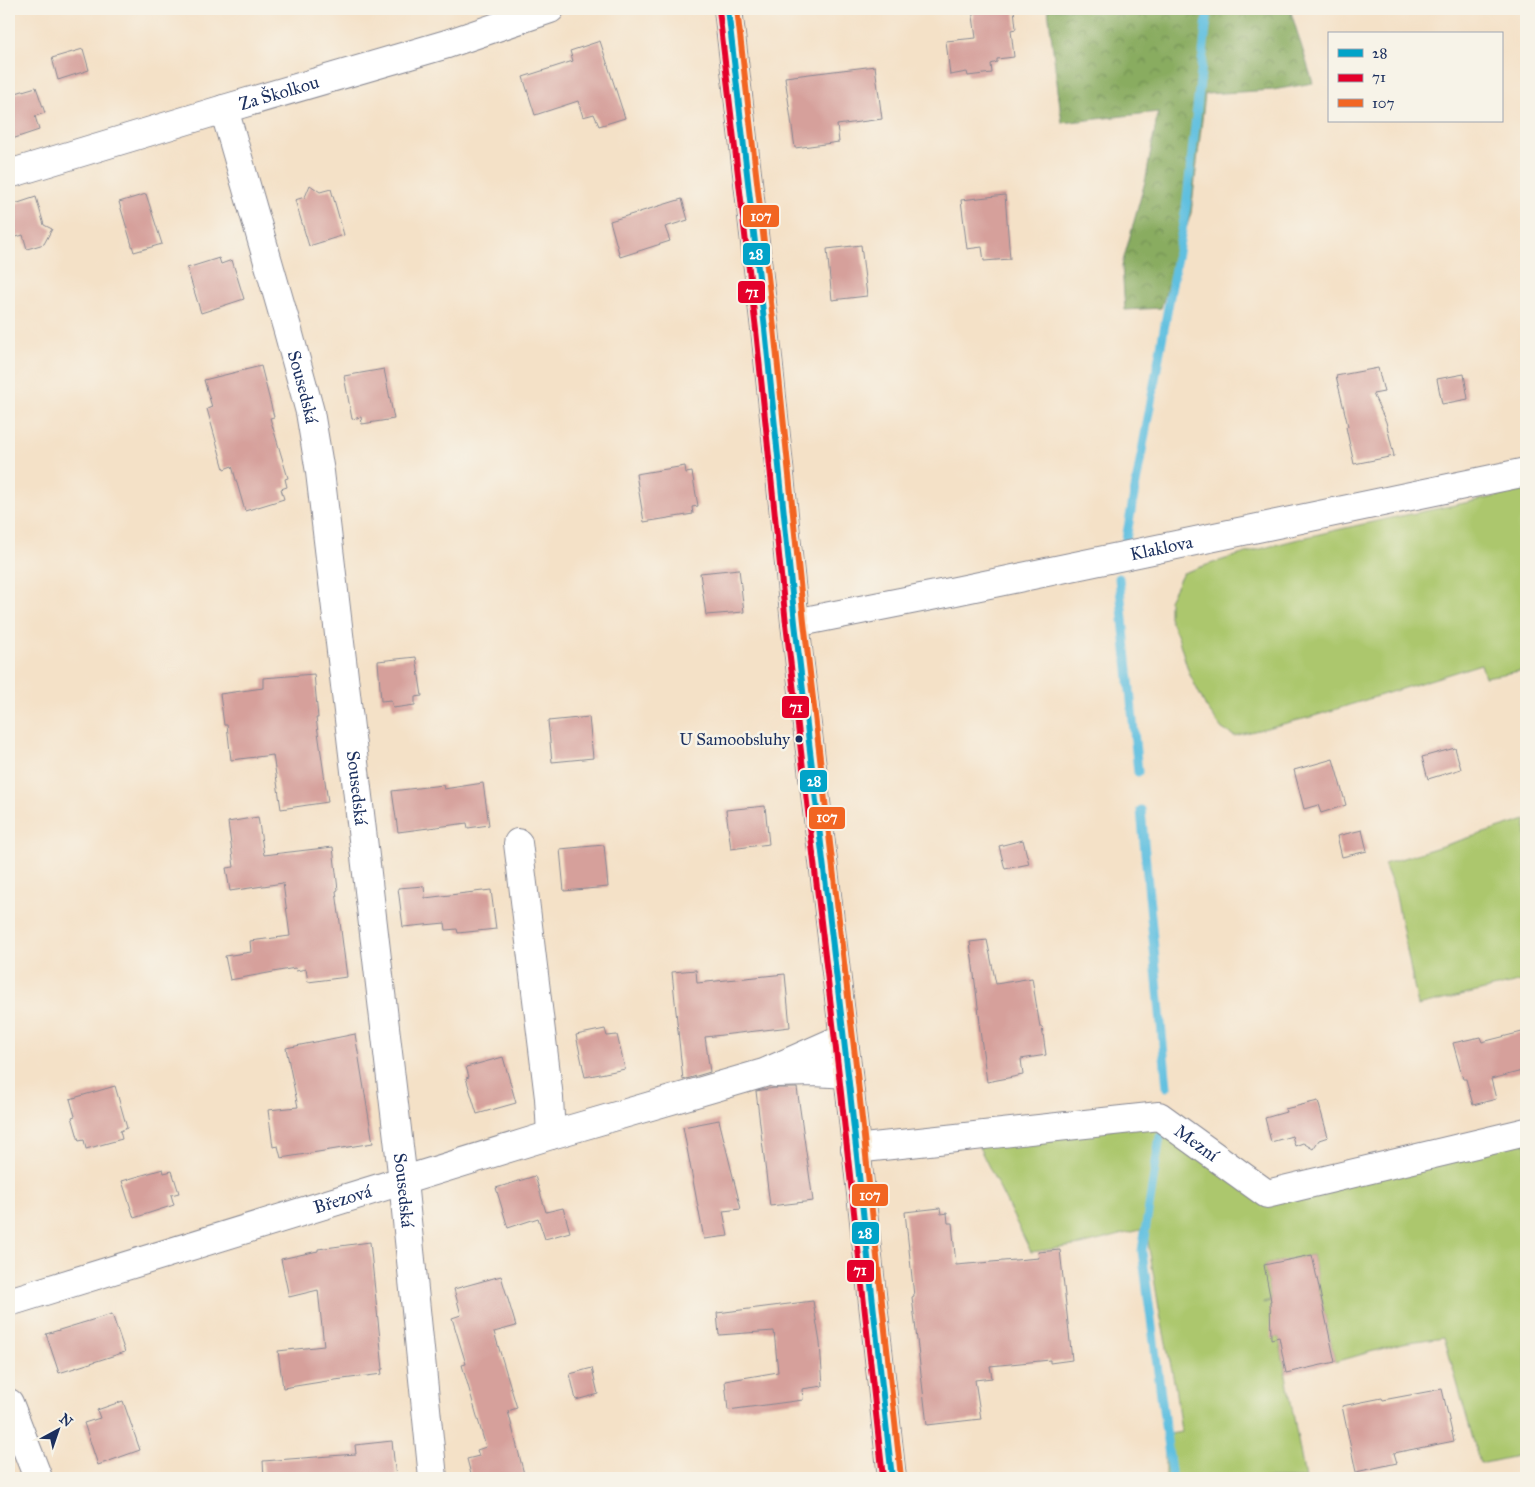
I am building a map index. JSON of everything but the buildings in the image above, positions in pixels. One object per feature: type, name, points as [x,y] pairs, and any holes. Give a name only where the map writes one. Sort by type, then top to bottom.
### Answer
[{"type":"main road","points":[[728,9],[765,329],[795,623],[848,1074],[892,1478]]},
{"type":"street","name":"Za Školkou","points":[[9,174],[447,44],[550,9]]},
{"type":"street","name":"Sousedská","points":[[224,109],[310,412],[320,472],[403,1180],[433,1478]]},
{"type":"street","name":"Klaklova","points":[[795,623],[1526,472]]},
{"type":"street","points":[[518,843],[549,1098],[551,1135]]},
{"type":"street","name":"Březová","points":[[9,1302],[551,1135],[764,1074],[843,1038]]},
{"type":"street","name":"Březová","points":[[764,1074],[814,1072],[848,1074]]},
{"type":"street","name":"Mezní","points":[[855,1149],[1159,1116],[1267,1194],[1526,1132]]},
{"type":"street","points":[[9,1403],[38,1478]]},
{"type":"green space","points":[[1048,9],[1290,9],[1313,83],[1273,90],[1205,94],[1191,213],[1161,308],[1125,310],[1122,265],[1146,178],[1158,112],[1062,123]]},
{"type":"green space","points":[[1526,490],[1526,670],[1485,677],[1481,664],[1311,717],[1234,736],[1222,729],[1206,707],[1189,673],[1178,637],[1169,617],[1169,600],[1183,573],[1225,559],[1310,536]]},
{"type":"green space","points":[[1526,820],[1526,980],[1418,1006],[1395,891],[1384,864]]},
{"type":"green space","points":[[1165,1123],[1266,1201],[1526,1140],[1526,1454],[1480,1464],[1444,1337],[1402,1343],[1335,1362],[1312,1255],[1264,1265],[1271,1301],[1263,1304],[1271,1302],[1278,1335],[1271,1338],[1279,1337],[1305,1478],[1165,1478],[1165,1435],[1181,1432],[1175,1386],[1160,1314],[1147,1236],[1144,1229],[1081,1245],[1031,1252],[977,1143]]},
{"type":"waterway","points":[[1124,550],[1186,208],[1208,9]]},
{"type":"waterway","points":[[1119,578],[1138,772]]},
{"type":"waterway","points":[[1141,810],[1167,1087]]},
{"type":"waterway","points":[[1160,1137],[1142,1251],[1172,1478]]},
{"type":"transit line","name":"28","points":[[728,9],[765,329],[795,623],[848,1074],[892,1478]]},
{"type":"transit line","name":"107","points":[[737,9],[901,1477]]},
{"type":"transit line","name":"71","points":[[719,10],[756,330],[786,624],[839,1075],[883,1478]]},
{"type":"place","name":"U Samoobsluhy","points":[[799,739]]}]
